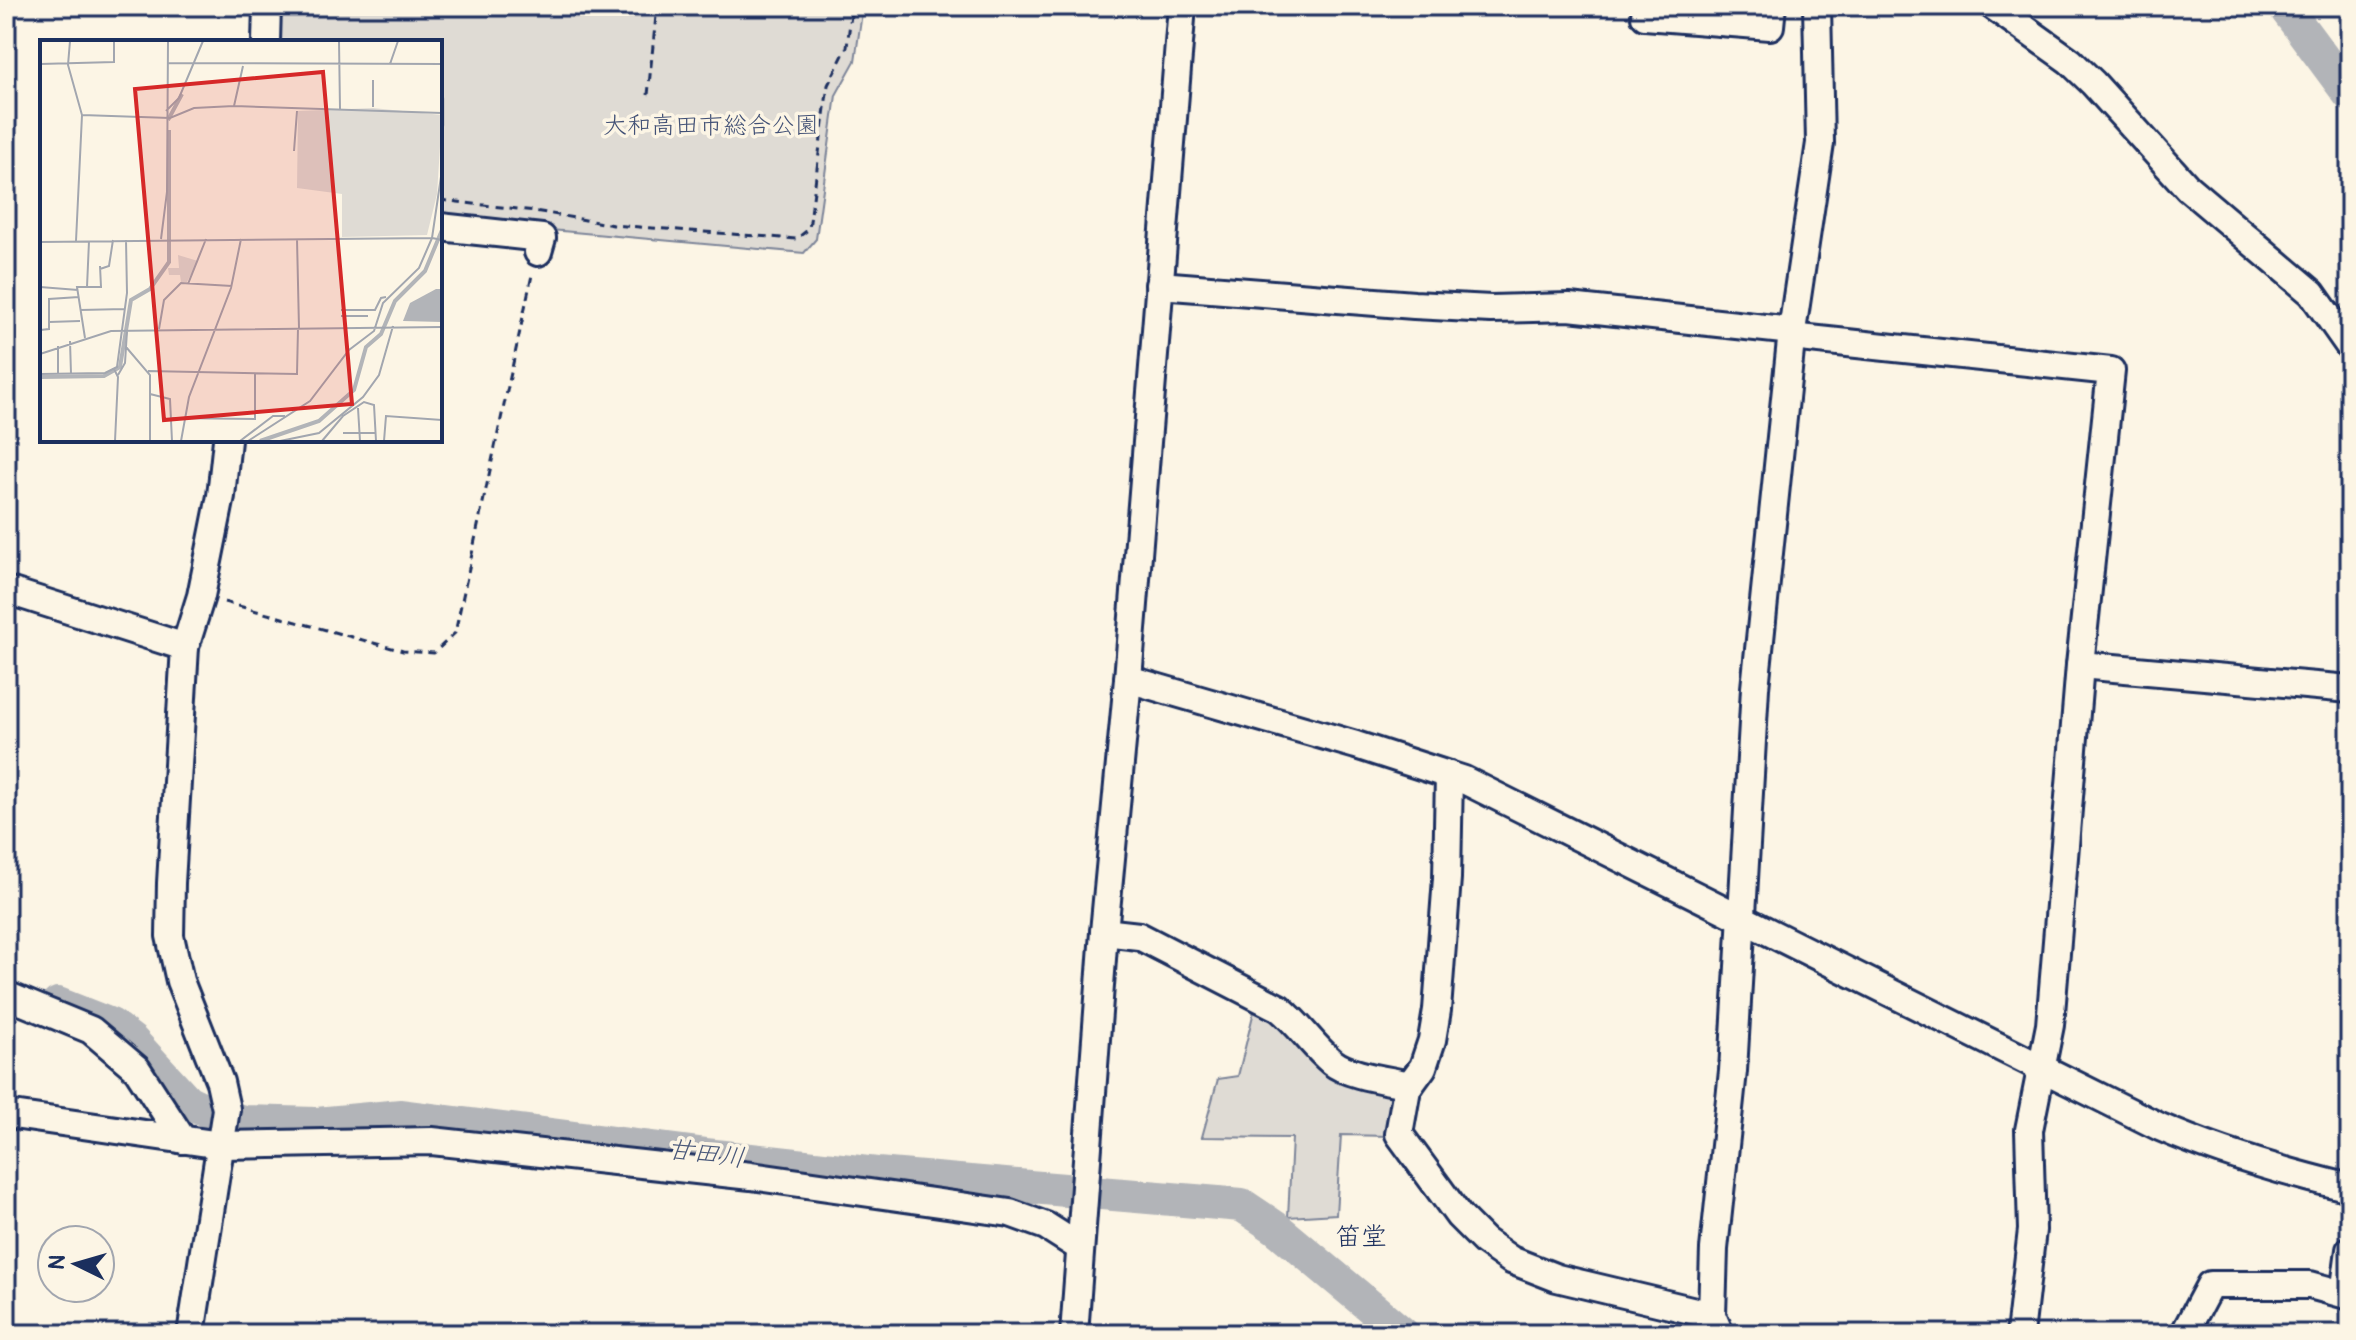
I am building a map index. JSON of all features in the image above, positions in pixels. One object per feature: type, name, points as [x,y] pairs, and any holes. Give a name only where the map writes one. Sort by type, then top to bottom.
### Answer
[{"type":"street","points":[[266,40],[267,6]]},
{"type":"street","points":[[1074,1334],[1104,932],[1128,679],[1182,6]]},
{"type":"street","points":[[1646,6],[1645,16],[1729,14],[1770,26],[1772,6]]},
{"type":"street","points":[[1449,775],[1447,878],[1437,1010],[1423,1067],[1407,1089],[1399,1134],[1459,1216],[1484,1241],[1511,1260],[1557,1278],[1716,1325],[1718,1201],[1733,1071],[1755,688],[1792,334],[1820,143],[1817,6]]},
{"type":"street","points":[[1993,6],[2070,61],[2188,188],[2312,293],[2350,347]]},
{"type":"street","points":[[442,227],[542,238],[538,252]]},
{"type":"street","points":[[1159,285],[1414,305],[1491,309],[1569,307],[2111,371],[2080,665],[2053,988],[2042,1070],[2029,1130],[2032,1230],[2020,1334]]},
{"type":"street","points":[[191,1334],[226,1109],[220,1082],[180,981],[170,936],[171,883],[185,647],[201,596],[221,496],[227,442]]},
{"type":"street","points":[[6,590],[185,647]]},
{"type":"street","points":[[2080,665],[2350,689]]},
{"type":"street","points":[[1128,679],[1449,775],[2042,1070],[2208,1148],[2264,1167],[2350,1188]]},
{"type":"street","points":[[1104,932],[1139,936],[1266,1001],[1298,1023],[1334,1063],[1345,1070],[1410,1085]]},
{"type":"street","points":[[6,995],[91,1030],[137,1069],[183,1140]]},
{"type":"street","points":[[6,1114],[183,1140],[432,1141],[751,1176],[1010,1213],[1046,1226],[1079,1247]]},
{"type":"street","points":[[2184,1334],[2210,1285],[2310,1285],[2347,1295],[2350,1250]]},
{"type":"path","points":[[648,95],[657,6]]},
{"type":"path","points":[[442,200],[535,211],[613,225],[796,239],[809,229],[828,85],[847,47],[852,6]]},
{"type":"path","points":[[201,596],[403,651],[434,653],[455,633],[538,252]]},
{"type":"green space","name":"大和高田市総合公園","points":[[274,6],[863,6],[855,61],[836,95],[816,239],[804,253],[442,220],[442,40],[273,40]]},
{"type":"green space","points":[[1256,1003],[1397,1090],[1390,1136],[1341,1135],[1336,1214],[1288,1217],[1292,1138],[1202,1137],[1218,1079],[1238,1076]]},
{"type":"waterway","points":[[2284,6],[2350,95]]},
{"type":"waterway","name":"甘田川","points":[[58,1004],[111,1025],[132,1041],[187,1101],[212,1113],[244,1122],[317,1124],[401,1116],[877,1174],[1242,1205],[1276,1228],[1403,1334]]},
{"type":"district","name":"笛堂","points":[[1361,1236]]}]
